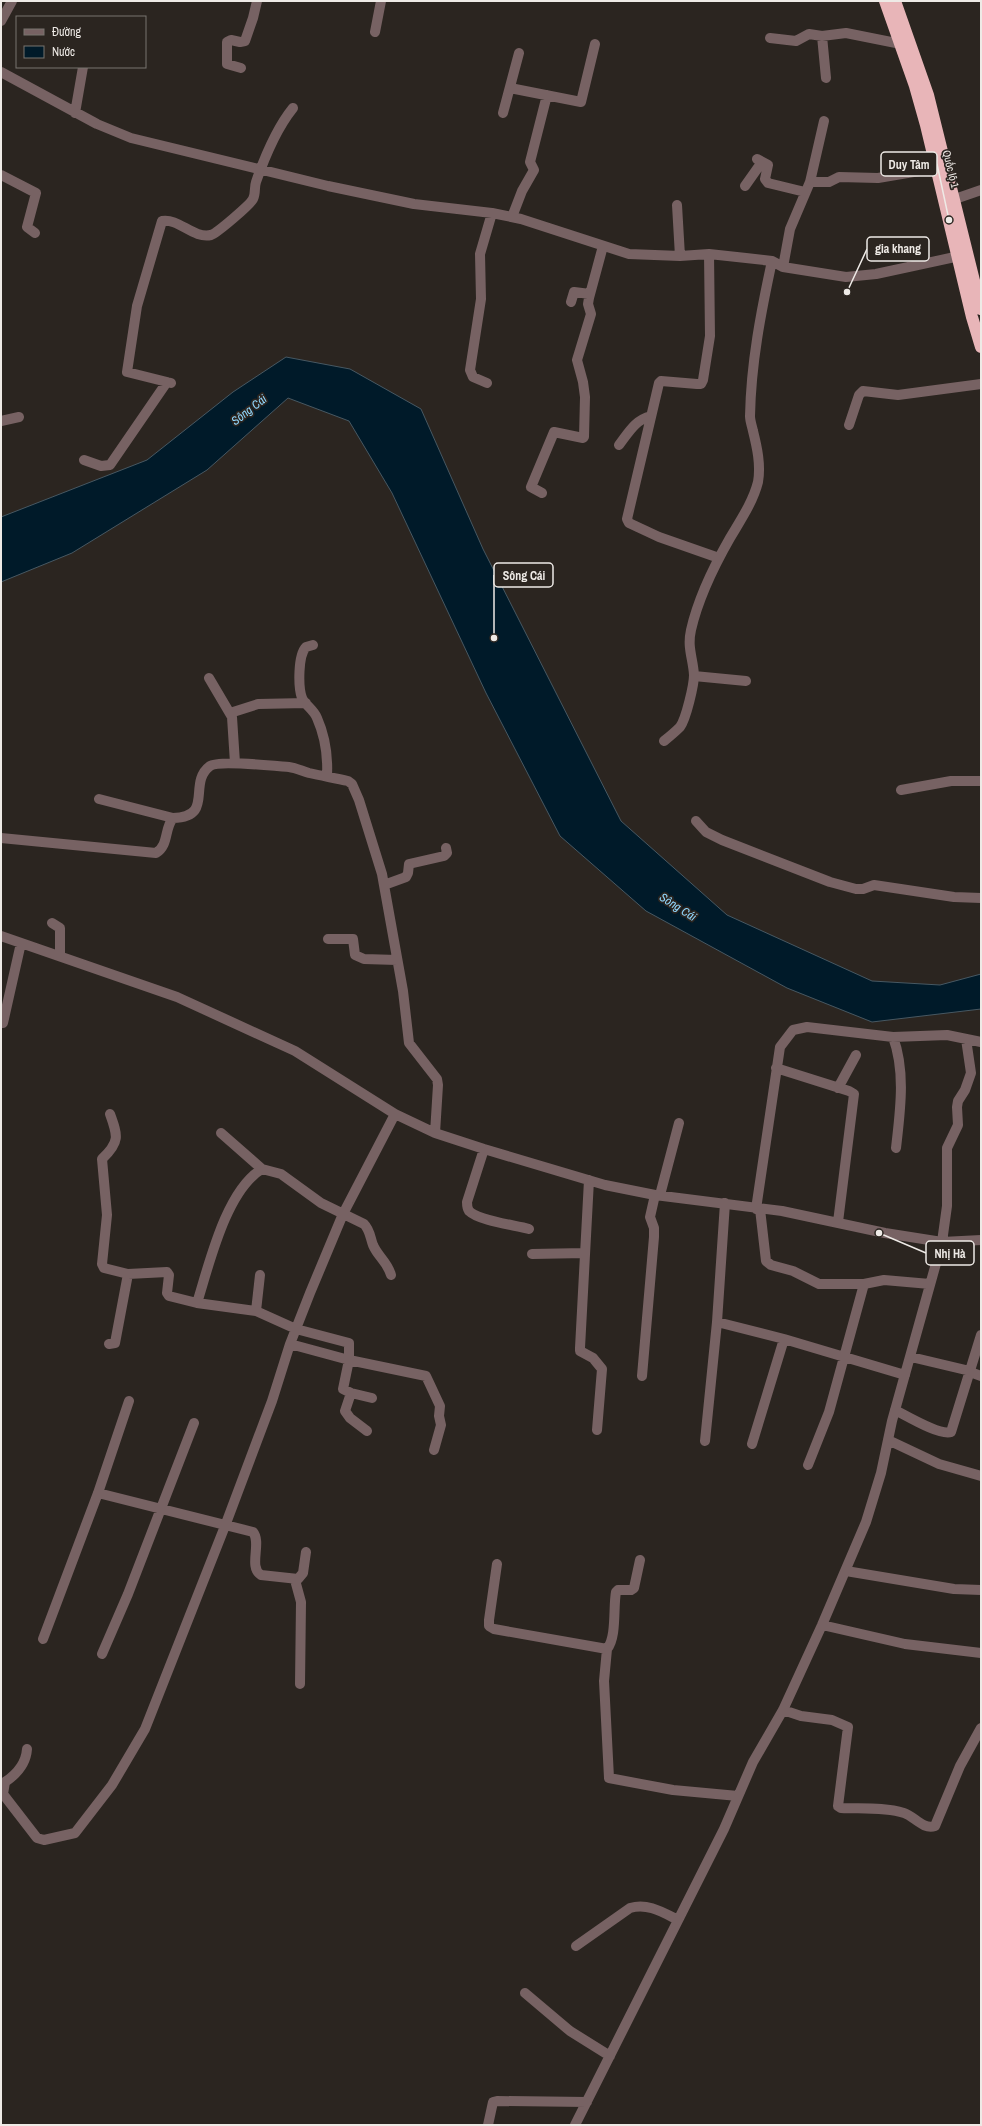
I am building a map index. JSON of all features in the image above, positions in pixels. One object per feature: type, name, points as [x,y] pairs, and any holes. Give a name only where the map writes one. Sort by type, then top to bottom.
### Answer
[{"type":"highway","name":"Quốc lộ 1","points":[[886,1],[919,99],[937,168],[963,256],[981,306]]},
{"type":"highway","name":"Quốc lộ 1","points":[[895,1],[928,95],[955,199],[963,256],[981,346]]},
{"type":"street","points":[[1,21],[12,1]]},
{"type":"street","points":[[241,68],[227,64],[227,42],[231,40],[245,42],[252,24],[257,1]]},
{"type":"street","points":[[375,32],[381,1]]},
{"type":"street","points":[[770,38],[796,41],[809,34],[822,36],[846,33],[901,44]]},
{"type":"street","points":[[822,36],[826,78]]},
{"type":"street","points":[[510,88],[582,101],[595,44]]},
{"type":"street","points":[[503,113],[519,53]]},
{"type":"street","points":[[74,113],[83,68]]},
{"type":"street","points":[[1,72],[74,113],[109,130],[131,138],[328,186],[414,204],[492,213],[512,217],[545,225],[603,246],[637,255],[680,256],[709,254],[772,261],[783,267],[846,277],[876,274],[963,256]]},
{"type":"street","points":[[512,217],[522,191],[534,170],[530,162],[547,95]]},
{"type":"street","points":[[84,460],[101,466],[110,466],[169,382],[128,372],[137,306],[162,220],[173,222],[184,229],[202,234],[212,234],[251,203],[260,170],[282,122],[293,108]]},
{"type":"street","points":[[783,267],[790,229],[810,182],[824,121]]},
{"type":"street","points":[[745,186],[759,160],[768,165],[765,179],[768,183],[805,192]]},
{"type":"street","points":[[810,182],[829,182],[839,177],[878,178],[937,168]]},
{"type":"street","points":[[1,175],[36,193],[27,227],[35,233]]},
{"type":"street","points":[[955,199],[981,190]]},
{"type":"street","points":[[676,205],[680,256]]},
{"type":"street","points":[[486,383],[473,377],[470,370],[481,299],[480,254],[492,213]]},
{"type":"street","points":[[542,493],[531,487],[554,432],[584,437],[585,397],[583,382],[577,360],[591,314],[588,304],[603,246]]},
{"type":"street","points":[[709,254],[710,336],[703,380],[701,384],[660,381],[627,519],[629,523],[659,537],[719,558]]},
{"type":"street","points":[[664,741],[679,728],[683,721],[694,676],[689,650],[691,630],[719,558],[748,507],[757,483],[759,463],[750,420],[750,390],[760,315],[772,261]]},
{"type":"street","points":[[571,302],[574,292],[590,294]]},
{"type":"street","points":[[849,425],[859,395],[863,391],[898,395],[981,384]]},
{"type":"street","points":[[619,445],[640,419],[651,416]]},
{"type":"street","points":[[1,421],[19,417]]},
{"type":"street","points":[[314,645],[306,646],[301,657],[302,694],[306,703],[314,710],[322,731],[327,755],[327,776]]},
{"type":"street","points":[[694,676],[746,681]]},
{"type":"street","points":[[209,678],[230,714],[233,724],[235,763]]},
{"type":"street","points":[[230,714],[258,704],[306,703]]},
{"type":"street","points":[[99,799],[173,818],[190,816],[196,810],[201,780],[211,765],[217,763],[290,767],[352,784],[382,874],[397,960],[409,1043],[437,1079],[438,1085],[435,1132]]},
{"type":"street","points":[[901,790],[951,781],[981,781]]},
{"type":"street","points":[[1,838],[156,853],[164,845],[170,822],[173,818]]},
{"type":"street","points":[[696,821],[706,832],[722,840],[830,882],[856,889],[863,889],[874,885],[954,897],[981,898]]},
{"type":"street","points":[[384,885],[406,877],[409,864],[444,856],[447,853],[446,848]]},
{"type":"street","points":[[52,924],[60,928],[60,956]]},
{"type":"street","points":[[1,936],[177,997],[295,1051],[395,1114],[435,1132],[484,1149],[605,1185],[658,1195],[782,1211],[885,1233],[942,1242],[981,1240]]},
{"type":"street","points":[[328,939],[353,939],[355,955],[364,959],[397,960]]},
{"type":"street","points":[[3,1023],[21,943]]},
{"type":"street","points":[[930,1284],[884,1280],[864,1284],[819,1284],[793,1272],[771,1265],[766,1261],[758,1209],[780,1047],[793,1030],[807,1026],[893,1037],[947,1035],[981,1042]]},
{"type":"street","points":[[893,1037],[896,1047],[901,1091],[896,1148]]},
{"type":"street","points":[[575,2125],[678,1920],[753,1762],[783,1710],[846,1571],[871,1507],[895,1410],[942,1242],[947,1206],[947,1148],[958,1125],[959,1117],[956,1107],[958,1101],[965,1090],[972,1073],[966,1038]]},
{"type":"street","points":[[838,1088],[856,1055]]},
{"type":"street","points":[[776,1068],[854,1094],[838,1222]]},
{"type":"street","points":[[110,1114],[116,1132],[116,1138],[112,1149],[102,1159],[107,1215],[102,1264],[104,1268],[128,1274],[167,1272],[168,1295],[198,1303],[256,1311],[296,1329],[349,1343],[349,1360],[343,1389],[350,1393],[372,1398]]},
{"type":"street","points":[[27,1749],[26,1758],[16,1775],[5,1782],[3,1794],[37,1838],[44,1840],[75,1833],[112,1785],[145,1729],[226,1526],[272,1401],[296,1329],[343,1214],[395,1114]]},
{"type":"street","points":[[642,1376],[654,1237],[654,1228],[650,1217],[679,1123]]},
{"type":"street","points":[[221,1133],[262,1169],[281,1174],[321,1202],[367,1227],[373,1245],[388,1264],[391,1275]]},
{"type":"street","points":[[484,1149],[468,1197],[467,1208],[470,1212],[484,1217],[529,1229]]},
{"type":"street","points":[[198,1303],[215,1243],[233,1203],[241,1188],[249,1178],[262,1169]]},
{"type":"street","points":[[589,1180],[580,1351],[597,1361],[602,1369],[597,1430]]},
{"type":"street","points":[[706,1441],[717,1322],[724,1203]]},
{"type":"street","points":[[532,1254],[585,1253]]},
{"type":"street","points":[[109,1344],[115,1343],[128,1274]]},
{"type":"street","points":[[256,1311],[260,1274]]},
{"type":"street","points":[[808,1465],[829,1412],[864,1284]]},
{"type":"street","points":[[717,1322],[784,1339],[905,1375]]},
{"type":"street","points":[[895,1410],[943,1432],[951,1432],[981,1335]]},
{"type":"street","points":[[752,1444],[784,1339]]},
{"type":"street","points":[[290,1344],[349,1360],[426,1376],[440,1406],[439,1416],[441,1426],[434,1450]]},
{"type":"street","points":[[911,1357],[970,1371],[981,1376]]},
{"type":"street","points":[[350,1393],[345,1410],[350,1418],[367,1431]]},
{"type":"street","points":[[43,1639],[98,1493],[129,1401]]},
{"type":"street","points":[[102,1654],[128,1594],[159,1510],[194,1423]]},
{"type":"street","points":[[888,1440],[939,1464],[981,1476]]},
{"type":"street","points":[[98,1493],[255,1534],[258,1573],[261,1575],[295,1580],[302,1577],[306,1552]]},
{"type":"street","points":[[640,1560],[634,1588],[631,1590],[618,1590],[616,1592],[613,1628],[610,1645],[607,1649],[604,1681],[610,1778],[673,1790],[738,1796]]},
{"type":"street","points":[[497,1564],[489,1620],[489,1626],[494,1630],[607,1649]]},
{"type":"street","points":[[846,1571],[954,1589],[981,1590]]},
{"type":"street","points":[[295,1580],[300,1602],[300,1684]]},
{"type":"street","points":[[822,1625],[905,1644],[981,1654]]},
{"type":"street","points":[[783,1710],[801,1716],[832,1720],[848,1727],[838,1806],[841,1808],[850,1807],[894,1811],[906,1814],[926,1826],[935,1826],[960,1766],[981,1728]]},
{"type":"street","points":[[576,1946],[630,1908],[639,1905],[647,1906],[678,1920]]},
{"type":"street","points":[[525,1993],[570,2031],[610,2056]]},
{"type":"street","points":[[488,2125],[493,2102],[496,2101],[587,2102]]},
{"type":"water","name":"Sông Cái","points":[[286,357],[350,369],[421,409],[483,549],[621,821],[727,915],[872,981],[940,985],[981,974],[981,1009],[872,1022],[787,988],[646,911],[560,836],[486,693],[392,493],[349,421],[288,398],[207,470],[72,553],[1,582],[1,517],[147,460],[233,392]]},
{"type":"place","name":"Duy Tâm","points":[[949,220]]},
{"type":"place","name":"gia khang","points":[[847,292]]},
{"type":"place","name":"Sông Cái","points":[[494,638]]},
{"type":"place","name":"Nhị Hà","points":[[879,1233]]}]
